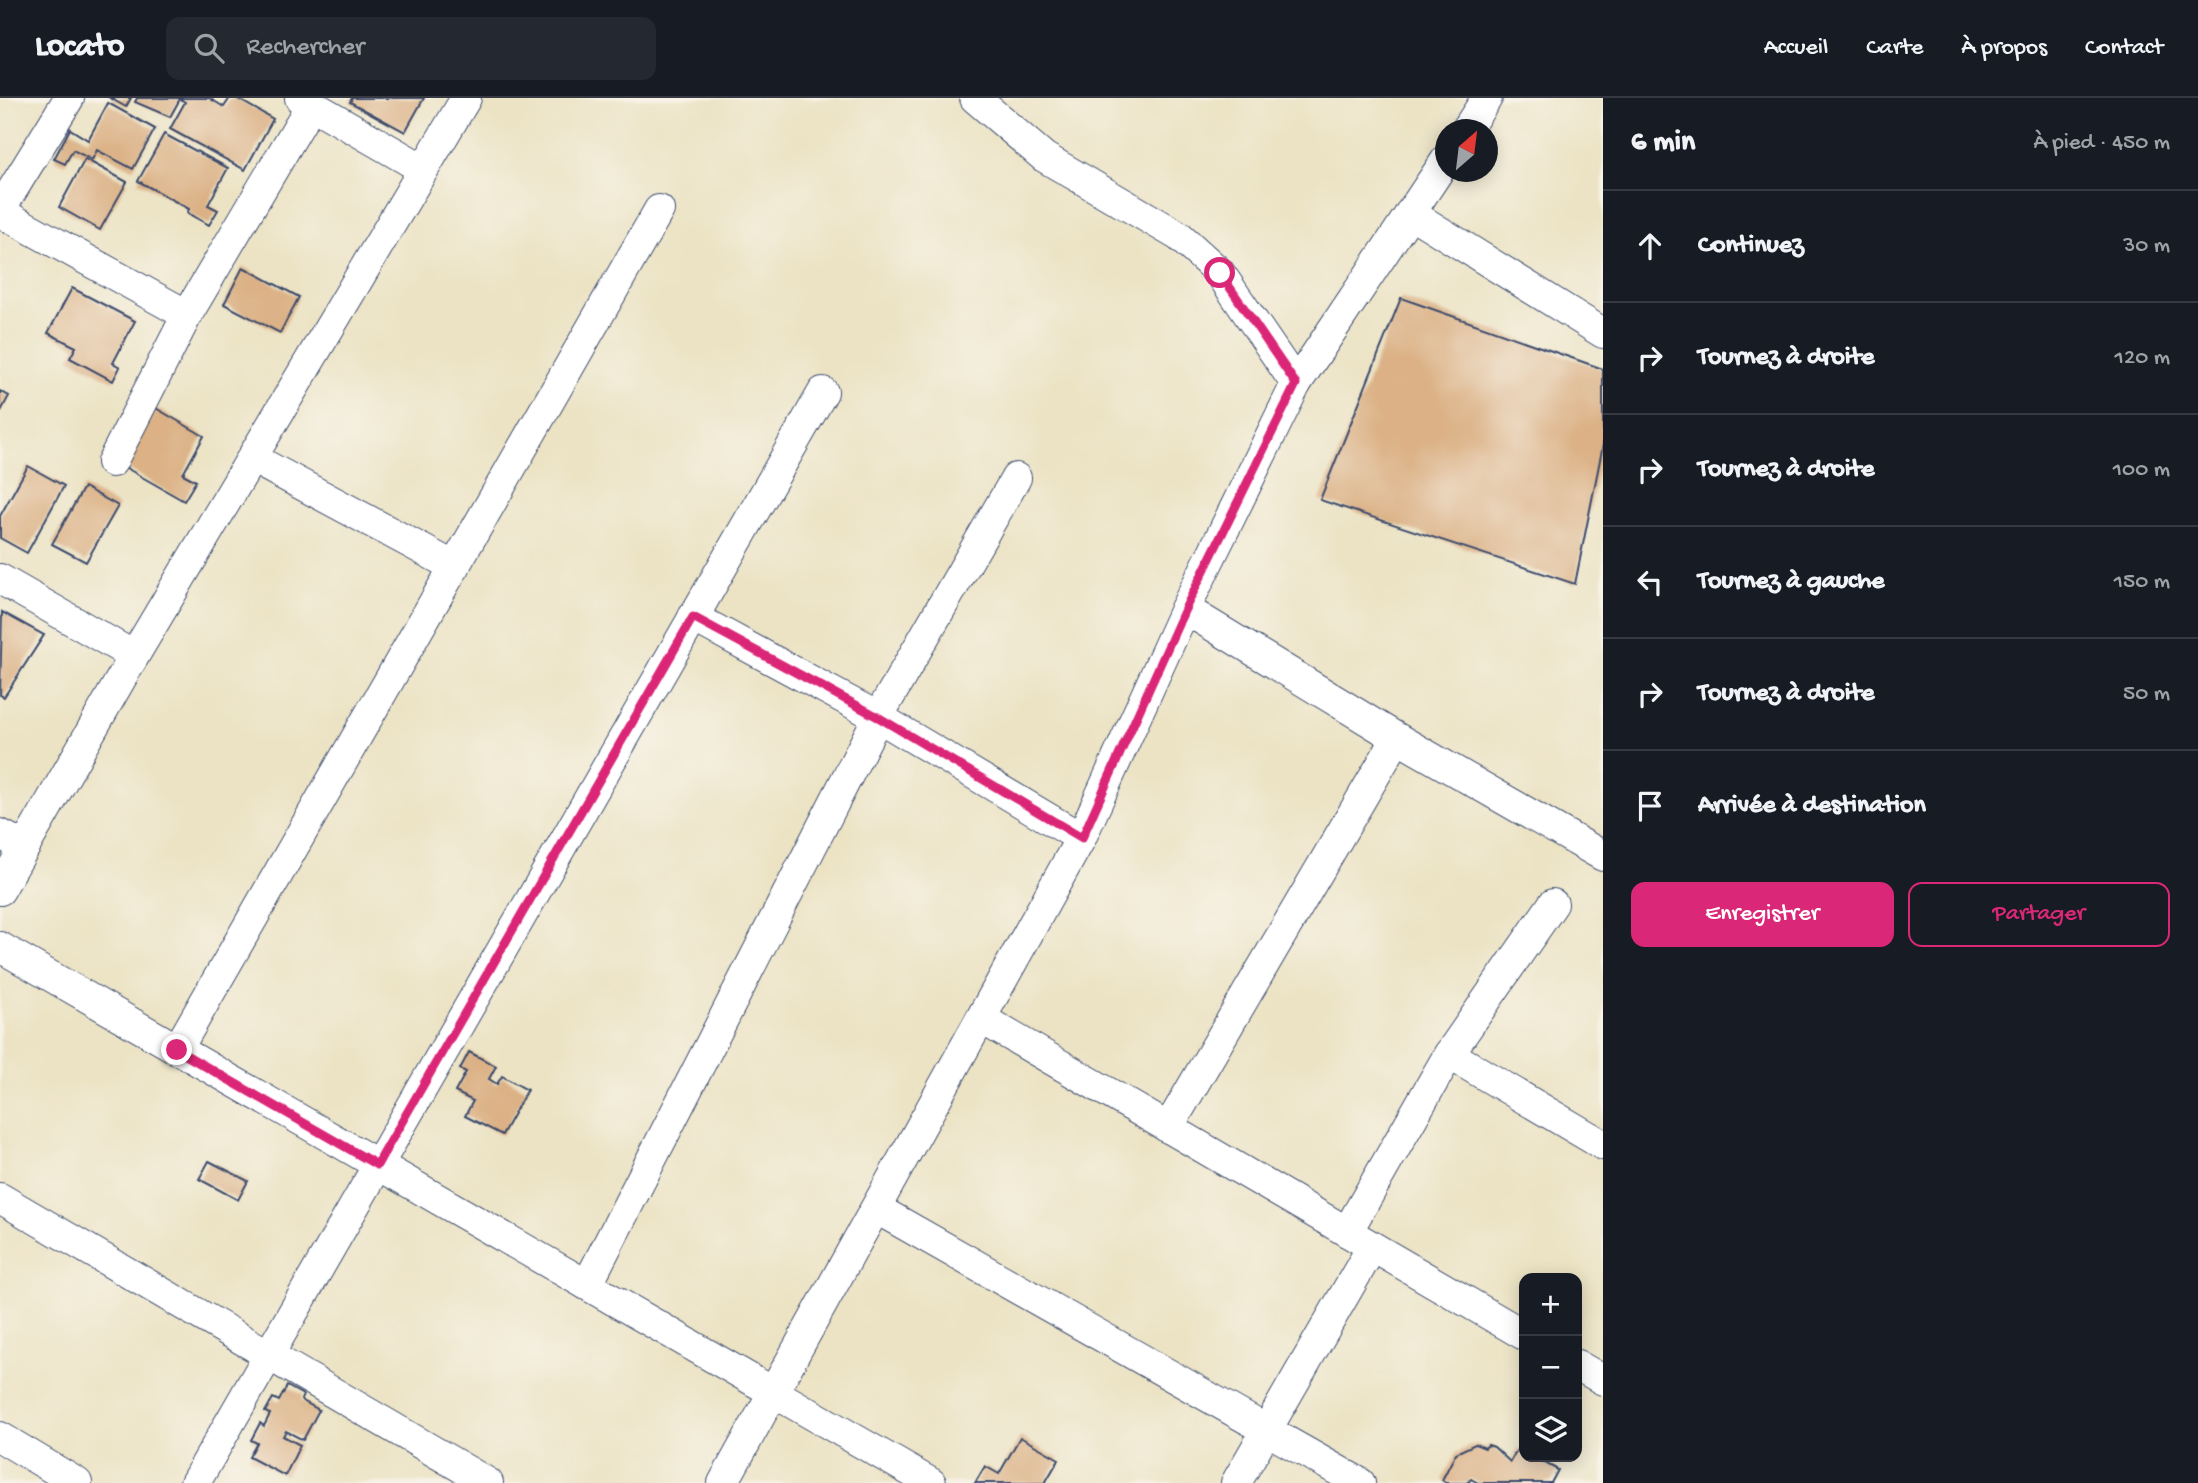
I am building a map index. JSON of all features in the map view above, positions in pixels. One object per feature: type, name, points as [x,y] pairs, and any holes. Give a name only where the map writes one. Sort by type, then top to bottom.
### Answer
[{"type":"street","points":[[69,98],[0,211],[187,315]]},
{"type":"street","points":[[0,890],[12,840],[134,656],[466,98]]},
{"type":"street","points":[[975,98],[1044,157],[1179,236],[1220,273],[1296,384]]},
{"type":"street","points":[[1473,119],[1487,98]]},
{"type":"street","points":[[112,463],[187,315],[305,101],[423,169]]},
{"type":"street","points":[[723,1483],[1082,838],[1185,609],[1296,384],[1435,176]]},
{"type":"street","points":[[177,1050],[659,210]]},
{"type":"street","points":[[1410,213],[1603,333]]},
{"type":"street","points":[[195,1483],[823,393]]},
{"type":"street","points":[[252,458],[455,567]]},
{"type":"street","points":[[587,1285],[878,717],[1016,478]]},
{"type":"street","points":[[0,579],[134,656]]},
{"type":"street","points":[[1185,609],[1397,738],[1603,856]]},
{"type":"street","points":[[693,617],[878,717],[1082,838]]},
{"type":"street","points":[[1168,1128],[1397,738]]},
{"type":"street","points":[[1236,1483],[1266,1431],[1449,1054],[1553,904]]},
{"type":"street","points":[[0,947],[931,1483]]},
{"type":"street","points":[[982,1018],[1519,1332]]},
{"type":"street","points":[[1449,1054],[1603,1145]]},
{"type":"street","points":[[0,1198],[488,1483]]},
{"type":"street","points":[[877,1209],[1360,1483]]},
{"type":"street","points":[[1582,1368],[1603,1380]]},
{"type":"street","points":[[0,1437],[76,1483]]},
{"type":"building","points":[[110,98],[131,98],[126,107]]},
{"type":"building","points":[[137,98],[209,98],[224,107],[230,98],[236,98],[273,119],[245,170],[170,129],[185,102],[180,99],[170,117],[135,102]]},
{"type":"building","points":[[352,98],[424,98],[405,132],[350,102]]},
{"type":"building","points":[[108,103],[155,129],[133,169],[97,150],[92,160],[73,150],[65,164],[54,159],[70,129],[88,140]]},
{"type":"building","points":[[164,134],[228,168],[208,205],[218,210],[209,225],[187,213],[189,209],[138,181]]},
{"type":"building","points":[[85,159],[127,182],[100,230],[59,207]]},
{"type":"building","points":[[243,267],[299,297],[280,333],[224,304]]},
{"type":"building","points":[[72,288],[135,321],[113,363],[120,367],[113,381],[70,358],[76,347],[48,333]]},
{"type":"building","points":[[1401,298],[1603,369],[1603,445],[1575,584],[1320,500]]},
{"type":"building","points":[[0,391],[9,396],[0,413]]},
{"type":"building","points":[[147,403],[204,436],[183,474],[196,481],[184,501],[114,461]]},
{"type":"building","points":[[28,466],[64,486],[27,553],[0,538],[0,516]]},
{"type":"building","points":[[84,487],[118,506],[86,562],[52,544]]},
{"type":"building","points":[[2,612],[44,635],[4,697],[0,695]]},
{"type":"building","points":[[469,1052],[496,1066],[489,1079],[497,1084],[502,1076],[527,1090],[502,1135],[465,1116],[473,1101],[455,1092],[466,1072],[460,1069]]},
{"type":"building","points":[[209,1161],[248,1181],[238,1200],[199,1179]]},
{"type":"building","points":[[287,1386],[303,1395],[301,1400],[319,1410],[303,1440],[286,1431],[283,1436],[300,1445],[285,1476],[249,1457],[257,1443],[251,1440],[260,1423],[264,1426],[270,1414],[265,1412],[273,1398],[279,1401]]},
{"type":"building","points":[[1020,1437],[1059,1459],[1045,1483],[975,1483],[985,1466],[999,1474]]},
{"type":"building","points":[[1475,1444],[1485,1448],[1488,1445],[1510,1462],[1518,1448],[1519,1462],[1543,1462],[1558,1470],[1551,1483],[1478,1483],[1471,1479],[1468,1483],[1446,1483],[1442,1480],[1456,1453]]},
{"type":"route","points":[[177,1050],[377,1165],[693,617],[878,717],[1082,838],[1185,609],[1296,384],[1220,273]]}]
